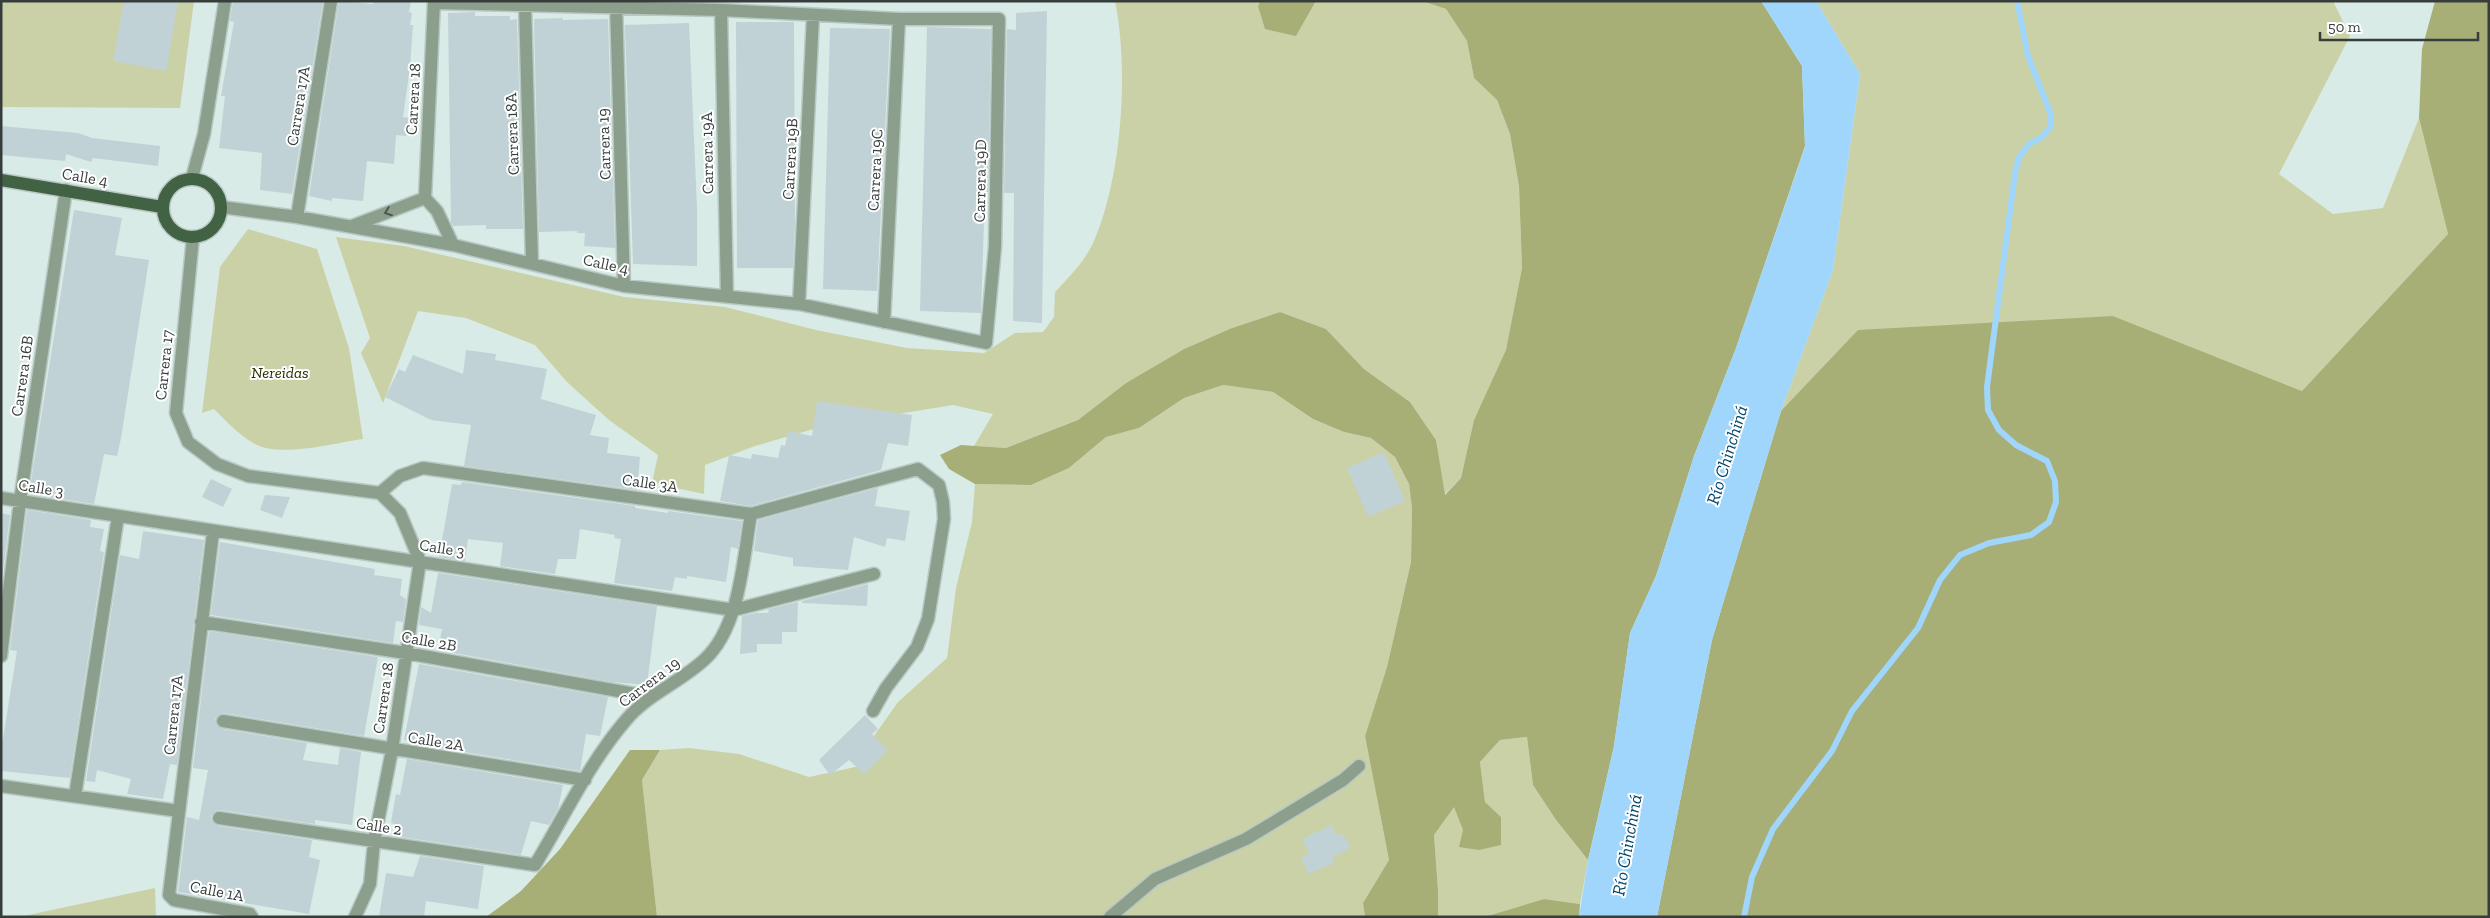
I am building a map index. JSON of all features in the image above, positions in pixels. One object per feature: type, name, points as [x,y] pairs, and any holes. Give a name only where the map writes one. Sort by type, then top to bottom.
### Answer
[{"type":"main road","points":[[192,178],[210,185],[216,191],[222,207],[220,216],[210,231],[193,237],[179,235],[168,226],[162,207],[165,196],[172,187],[181,180],[192,178]]},
{"type":"main road","name":"Calle 4","points":[[1,180],[162,207]]},
{"type":"street","points":[[192,178],[204,134],[224,1]]},
{"type":"street","name":"Carrera 17A","points":[[297,217],[331,1]]},
{"type":"street","points":[[434,2],[616,4],[814,16],[900,19]]},
{"type":"street","name":"Carrera 18","points":[[425,198],[434,2]]},
{"type":"street","name":"Carrera 18A","points":[[525,4],[532,262]]},
{"type":"street","name":"Carrera 19","points":[[616,4],[624,286]]},
{"type":"street","name":"Carrera 19A","points":[[721,10],[727,296]]},
{"type":"street","name":"Carrera 19B","points":[[799,304],[814,16]]},
{"type":"street","name":"Carrera 19D","points":[[900,19],[999,20],[995,247],[986,343]]},
{"type":"street","name":"Carrera 19C","points":[[884,322],[900,19]]},
{"type":"street","name":"Carrera 16B","points":[[1,656],[20,501],[66,190]]},
{"type":"street","points":[[352,226],[425,198],[437,211],[452,244]]},
{"type":"street","name":"Calle 4","points":[[222,207],[297,217],[452,244],[624,286],[799,304],[986,343]]},
{"type":"street","name":"Carrera 17","points":[[193,237],[176,413],[188,442],[217,464],[248,476],[380,492]]},
{"type":"street","name":"Calle 3A","points":[[380,492],[400,476],[424,468],[751,514],[918,469],[939,485],[943,502],[944,519],[928,620],[917,648],[886,688],[873,711]]},
{"type":"street","points":[[380,492],[400,513],[420,561]]},
{"type":"street","name":"Calle 3","points":[[1,498],[213,532],[420,561],[734,610],[874,574]]},
{"type":"street","name":"Carrera 19","points":[[535,865],[607,743],[627,718],[652,697],[681,679],[706,659],[718,643],[734,610],[751,514]]},
{"type":"street","points":[[75,796],[118,516]]},
{"type":"street","name":"Carrera 17A","points":[[174,900],[169,895],[213,532]]},
{"type":"street","name":"Carrera 18","points":[[355,917],[370,884],[374,842],[392,750],[420,561]]},
{"type":"street","name":"Calle 2B","points":[[201,622],[406,654],[652,697]]},
{"type":"street","name":"Calle 2A","points":[[223,721],[585,780]]},
{"type":"street","points":[[1110,917],[1155,879],[1246,839],[1343,780],[1359,766]]},
{"type":"street","points":[[1,786],[180,811]]},
{"type":"street","name":"Calle 2","points":[[219,818],[535,865]]},
{"type":"street","name":"Calle 1A","points":[[174,900],[250,914],[252,917]]},
{"type":"green space","points":[[1,1],[194,1],[180,108],[1,107]]},
{"type":"green space","points":[[1115,1],[1260,1],[1258,6],[1296,36],[1316,1],[1422,1],[1446,9],[1467,41],[1474,78],[1497,100],[1510,134],[1519,186],[1522,268],[1506,351],[1474,420],[1461,478],[1444,495],[1436,440],[1410,402],[1364,369],[1326,329],[1280,312],[1232,328],[1184,349],[1126,383],[1078,420],[1006,448],[974,446],[993,414],[953,405],[824,426],[755,446],[705,465],[704,494],[652,483],[658,455],[609,420],[567,382],[535,345],[466,318],[418,311],[383,403],[361,353],[370,338],[336,237],[404,246],[624,297],[725,307],[816,330],[907,348],[984,353],[1015,333],[1043,332],[1054,317],[1055,292],[1082,262],[1091,248],[1104,215],[1111,186],[1117,155],[1122,90],[1122,58]]},
{"type":"green space","points":[[1260,1],[1316,1],[1296,36],[1265,29],[1258,6]]},
{"type":"green space","points":[[1422,1],[1761,1],[1802,66],[1805,146],[1736,348],[1694,456],[1656,576],[1630,633],[1614,746],[1588,860],[1556,820],[1533,785],[1527,737],[1500,740],[1480,762],[1485,802],[1501,817],[1501,845],[1479,850],[1459,847],[1463,830],[1454,807],[1434,835],[1438,917],[1365,917],[1363,903],[1389,860],[1365,736],[1387,667],[1411,562],[1412,508],[1409,484],[1395,457],[1371,438],[1344,432],[1313,419],[1273,392],[1223,385],[1184,398],[1139,428],[1106,437],[1069,468],[1031,485],[975,484],[949,469],[940,455],[961,445],[1006,448],[1078,420],[1126,383],[1184,349],[1232,328],[1280,312],[1326,329],[1364,369],[1410,402],[1436,440],[1445,495],[1461,478],[1474,420],[1506,350],[1522,268],[1519,186],[1510,134],[1497,100],[1474,78],[1467,41],[1446,9]]},
{"type":"green space","points":[[1816,1],[2333,1],[2350,36],[2279,174],[2333,214],[2383,208],[2419,118],[2448,234],[2302,391],[2113,316],[1781,411],[1833,270],[1860,74]]},
{"type":"green space","points":[[2435,1],[2489,1],[2489,917],[1657,917],[1712,640],[1781,411],[1858,330],[2113,316],[2302,391],[2448,234],[2419,118],[2422,49]]},
{"type":"green space","name":"Nereidas","points":[[248,229],[317,249],[349,348],[363,439],[293,450],[266,448],[244,437],[214,409],[202,413],[220,267]]},
{"type":"green space","points":[[1223,385],[1273,392],[1313,419],[1344,432],[1371,438],[1395,457],[1409,484],[1412,508],[1411,562],[1387,667],[1365,736],[1389,860],[1363,903],[1365,917],[657,917],[642,780],[660,750],[689,748],[739,754],[809,777],[860,766],[874,736],[898,702],[947,658],[956,588],[972,522],[975,484],[1031,485],[1069,468],[1106,437],[1139,428],[1184,398]]},
{"type":"green space","points":[[1527,737],[1533,785],[1556,820],[1588,860],[1580,904],[1544,899],[1484,917],[1438,917],[1434,835],[1454,806],[1463,830],[1501,817],[1485,802],[1480,762],[1500,740]]},
{"type":"green space","points":[[630,750],[660,750],[642,780],[657,917],[486,917],[521,891],[560,849]]},
{"type":"green space","points":[[155,888],[156,917],[19,917]]},
{"type":"green space","points":[[1544,899],[1580,904],[1579,917],[1484,917]]},
{"type":"water","name":"Río Chinchiná","points":[[1761,1],[1816,1],[1860,74],[1833,270],[1781,411],[1712,640],[1657,917],[1579,917],[1588,860],[1614,746],[1630,633],[1656,576],[1694,456],[1736,348],[1805,147],[1802,66]]},
{"type":"building","points":[[124,1],[178,1],[166,71],[113,61]]},
{"type":"building","points":[[233,1],[323,1],[292,194],[260,190],[262,153],[219,148],[225,96],[221,96],[234,22],[230,21]]},
{"type":"building","points":[[339,1],[373,4],[373,1],[411,1],[409,12],[412,13],[410,25],[413,25],[410,67],[403,117],[409,118],[406,136],[396,135],[394,164],[367,161],[363,201],[332,198],[332,201],[309,196]]},
{"type":"building","points":[[1047,11],[1042,323],[1013,321],[1014,193],[1004,193],[1007,29],[1016,30],[1016,13]]},
{"type":"building","points":[[475,12],[475,16],[510,16],[510,20],[517,19],[523,229],[486,229],[486,225],[453,226],[451,222],[448,13]]},
{"type":"building","points":[[563,18],[563,20],[608,19],[615,248],[584,246],[585,233],[577,233],[577,231],[539,232],[534,19]]},
{"type":"building","points":[[736,22],[794,22],[795,222],[793,268],[737,268]]},
{"type":"building","points":[[689,23],[697,208],[697,266],[633,264],[625,25]]},
{"type":"building","points":[[927,27],[991,29],[988,192],[985,192],[981,313],[920,311]]},
{"type":"building","points":[[830,28],[890,29],[877,291],[823,289]]},
{"type":"building","points":[[1,126],[78,133],[92,138],[160,146],[158,166],[93,158],[91,162],[66,154],[65,161],[1,155]]},
{"type":"building","points":[[74,210],[122,218],[115,255],[149,260],[117,456],[104,454],[94,504],[29,494]]},
{"type":"building","points":[[466,350],[496,354],[495,360],[547,369],[541,399],[596,415],[590,435],[609,438],[607,453],[640,457],[637,490],[464,466],[471,425],[431,420],[385,397],[399,369],[405,372],[413,355],[463,374]]},
{"type":"building","points":[[817,401],[912,415],[908,446],[888,443],[881,470],[750,506],[720,501],[729,455],[751,459],[752,454],[778,458],[781,445],[785,446],[788,431],[812,436]]},
{"type":"building","points":[[1384,452],[1405,501],[1368,517],[1347,468]]},
{"type":"building","points":[[211,479],[232,489],[223,507],[202,497]]},
{"type":"building","points":[[462,482],[635,506],[635,508],[668,513],[668,511],[742,521],[738,549],[731,547],[726,582],[687,576],[687,579],[675,577],[672,591],[614,583],[621,539],[614,538],[615,535],[580,529],[576,559],[558,559],[555,574],[500,566],[503,543],[468,539],[465,561],[439,557],[452,484],[461,485]]},
{"type":"building","points":[[878,488],[875,506],[910,511],[905,541],[887,538],[885,547],[854,537],[848,570],[793,566],[793,558],[754,551],[758,520]]},
{"type":"building","points":[[265,495],[290,497],[282,518],[260,510]]},
{"type":"building","points":[[27,510],[91,520],[90,527],[104,529],[100,551],[104,552],[70,778],[1,771],[1,751],[17,651],[10,650]]},
{"type":"building","points":[[1,513],[10,515],[1,587]]},
{"type":"building","points":[[143,531],[204,540],[177,765],[170,764],[163,799],[127,794],[131,779],[97,770],[95,782],[86,781],[120,555],[139,559]]},
{"type":"building","points":[[220,542],[375,569],[374,575],[402,579],[400,595],[406,599],[403,622],[396,621],[393,643],[211,615]]},
{"type":"building","points":[[438,573],[657,606],[647,685],[612,682],[438,650],[442,629],[419,625],[421,607],[431,613]]},
{"type":"building","points":[[868,584],[867,606],[802,603],[802,601]]},
{"type":"building","points":[[798,602],[797,632],[782,632],[782,644],[757,644],[757,652],[740,654],[742,616],[768,613],[769,609]]},
{"type":"building","points":[[209,631],[378,657],[364,736],[224,713],[215,719],[216,724],[222,729],[307,743],[303,760],[338,765],[340,748],[361,752],[352,825],[315,820],[315,824],[220,810],[211,816],[212,821],[218,826],[312,840],[309,857],[320,860],[309,914],[178,892],[187,817],[199,820],[208,770],[193,768]]},
{"type":"building","points":[[419,664],[608,697],[600,736],[586,734],[580,771],[410,743],[411,741],[404,740]]},
{"type":"building","points":[[865,715],[878,729],[872,734],[888,750],[864,774],[849,760],[830,775],[819,760]]},
{"type":"building","points":[[407,759],[563,785],[558,809],[549,825],[531,821],[521,855],[395,836],[396,826],[391,822],[396,794],[400,795]]},
{"type":"building","points":[[1332,825],[1337,836],[1343,833],[1350,848],[1332,857],[1334,863],[1308,874],[1301,857],[1309,853],[1302,839]]},
{"type":"building","points":[[420,856],[484,866],[478,909],[426,901],[424,917],[379,917],[386,873],[413,877]]},
{"type":"waterway","points":[[1744,917],[1752,877],[1773,829],[1832,751],[1852,711],[1918,628],[1940,580],[1960,555],[1989,543],[2031,535],[2049,522],[2056,502],[2055,481],[2047,461],[2016,445],[1999,430],[1988,410],[1987,387],[2015,173],[2019,157],[2029,144],[2042,137],[2050,127],[2051,115],[2028,56],[2017,1]]}]
